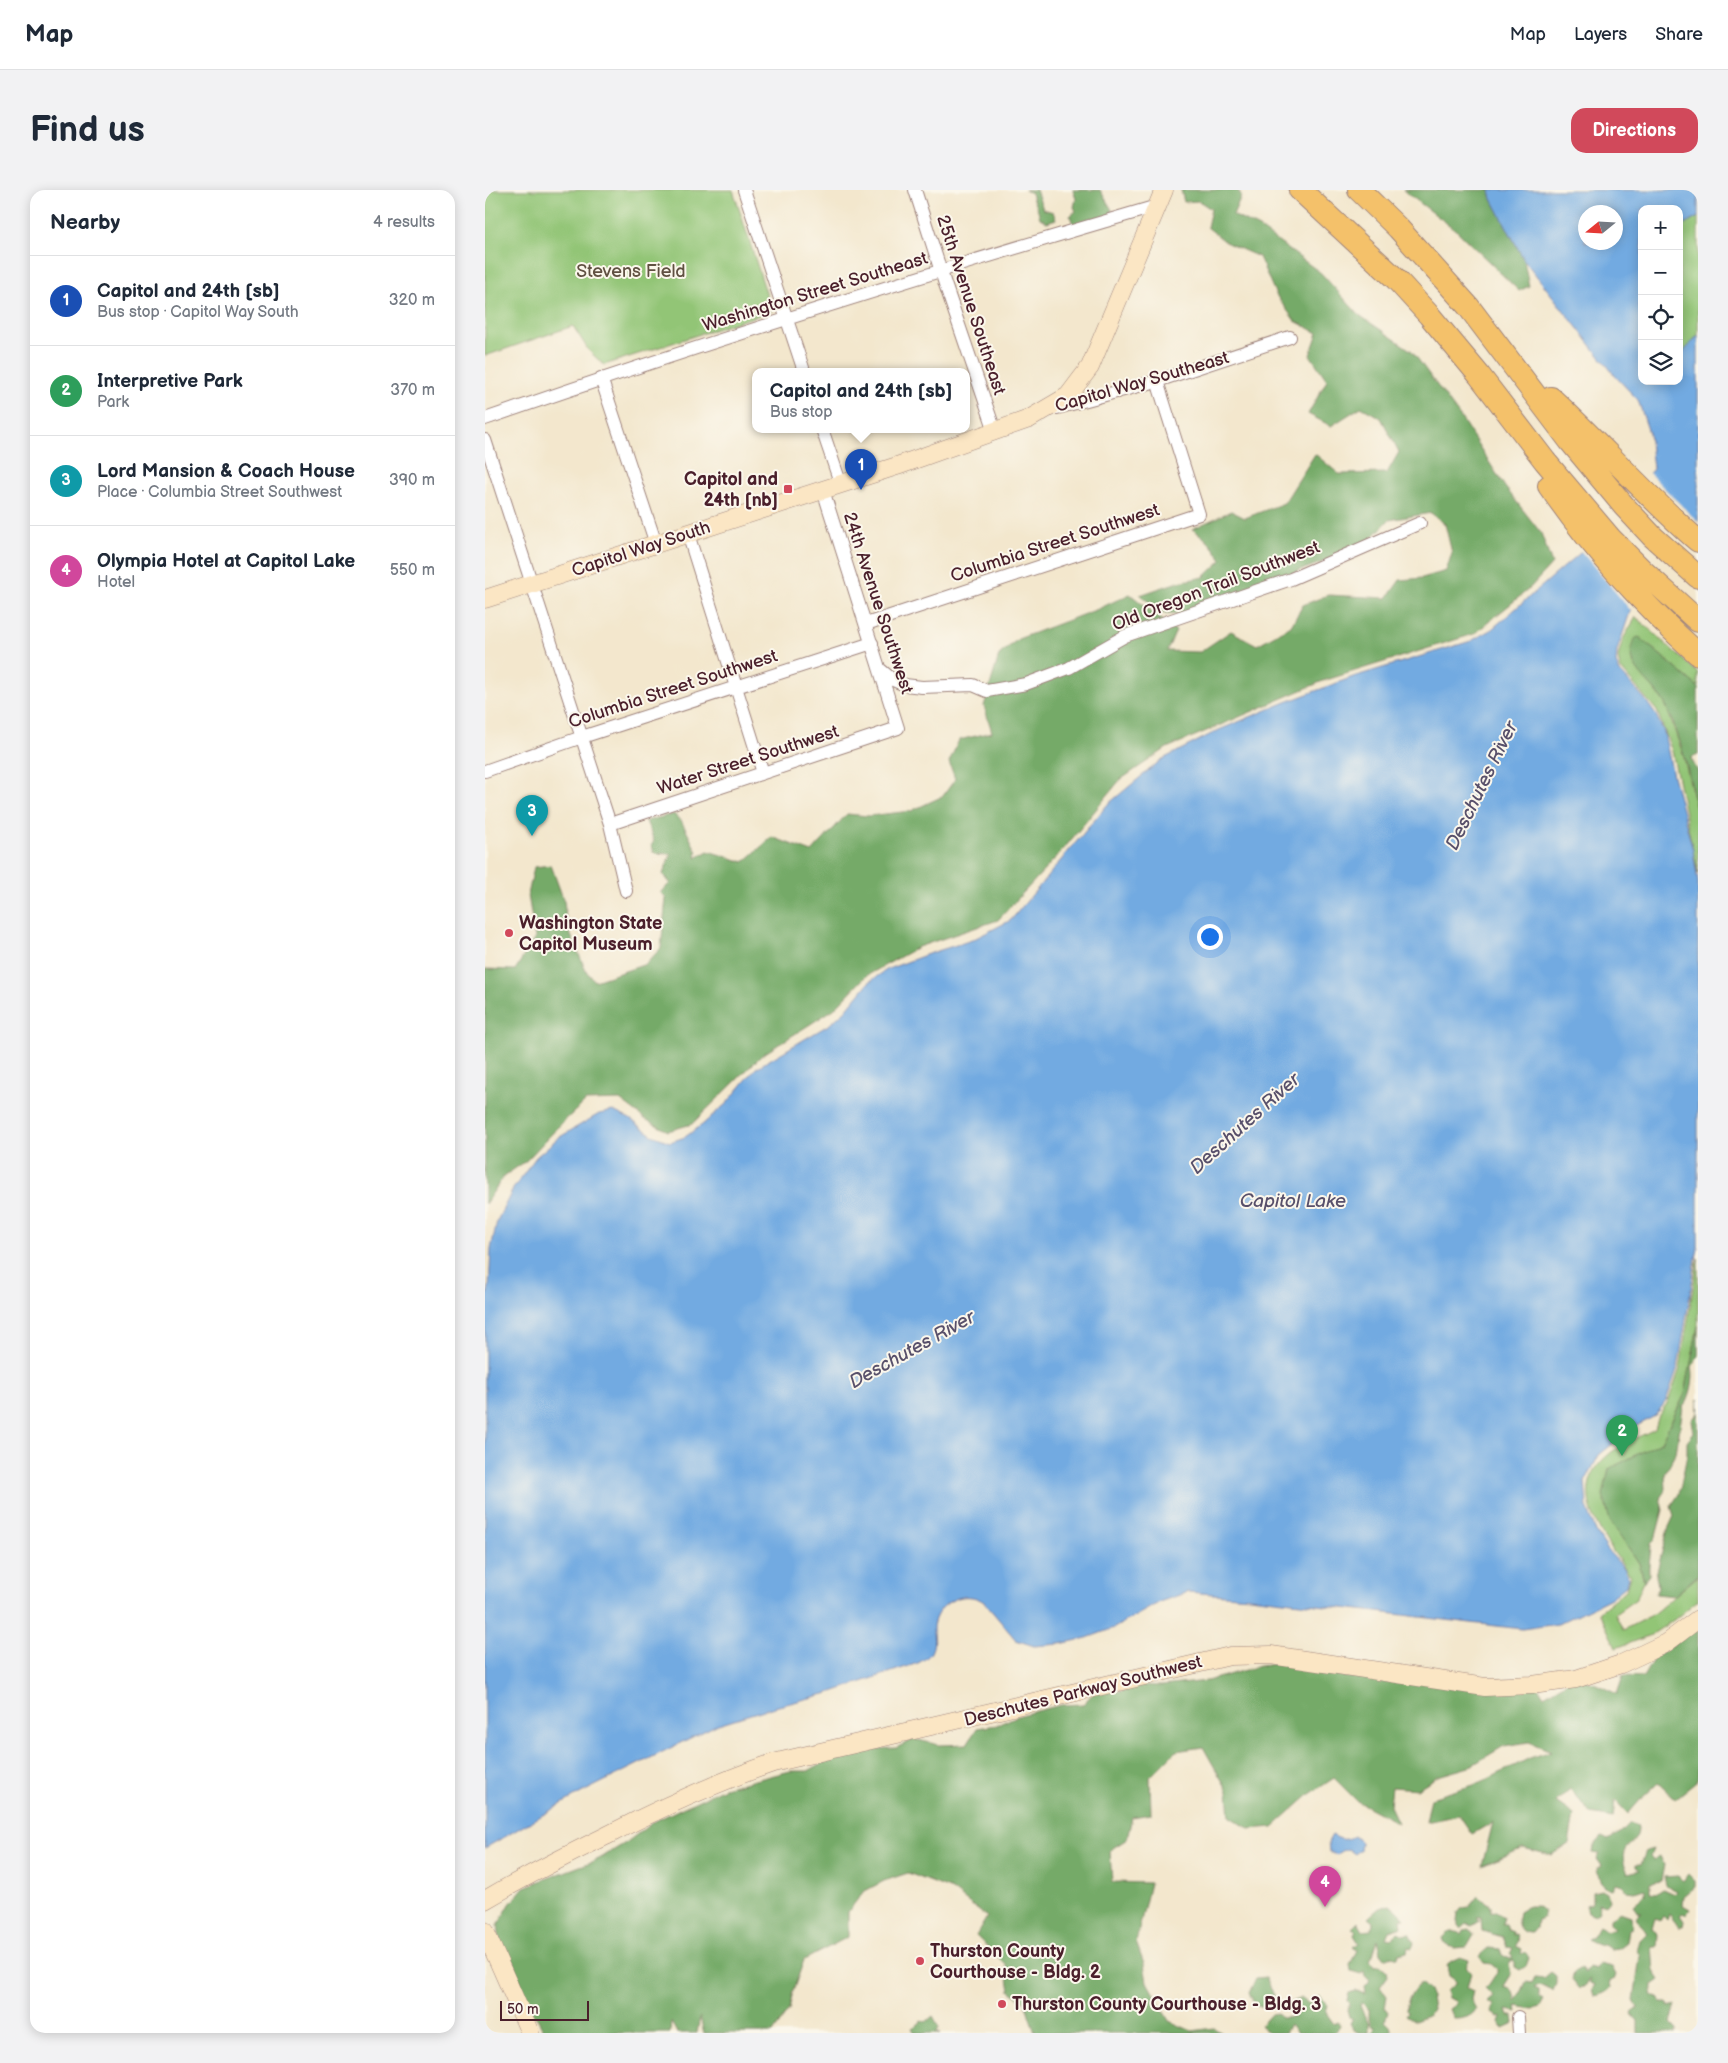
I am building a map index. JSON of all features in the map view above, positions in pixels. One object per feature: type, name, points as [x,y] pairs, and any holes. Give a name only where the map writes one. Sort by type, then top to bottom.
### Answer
[{"type":"highway","points":[[1300,190],[1396,279],[1429,315],[1479,375],[1606,561],[1677,635],[1698,654]]},
{"type":"highway","points":[[1359,190],[1432,265],[1468,306],[1508,358],[1576,434],[1652,536],[1698,577]]},
{"type":"highway","points":[[1576,434],[1626,474],[1698,541]]},
{"type":"highway","points":[[1541,465],[1644,572],[1695,618]]},
{"type":"street","points":[[744,190],[803,368]]},
{"type":"street","name":"25th Avenue Southeast","points":[[915,190],[940,271],[995,430]]},
{"type":"street","points":[[1042,412],[1069,396],[1090,367],[1161,198]]},
{"type":"street","name":"Washington Street Southeast","points":[[485,419],[601,378],[940,271],[1161,198]]},
{"type":"street","name":"Capitol Way Southeast","points":[[995,430],[1029,419],[1042,412],[1157,381],[1290,337]]},
{"type":"street","points":[[601,378],[657,544]]},
{"type":"street","name":"Columbia Street Southwest","points":[[866,624],[1199,514],[1157,381]]},
{"type":"street","name":"Capitol Way South","points":[[485,599],[841,485],[995,430]]},
{"type":"street","points":[[823,433],[841,485]]},
{"type":"street","points":[[485,440],[610,824],[626,891]]},
{"type":"street","name":"24th Avenue Southwest","points":[[823,490],[898,728]]},
{"type":"street","name":"Old Oregon Trail Southwest","points":[[881,670],[899,682],[922,687],[973,685],[987,691],[1026,684],[1069,668],[1125,636],[1291,578],[1420,523]]},
{"type":"street","points":[[688,534],[763,773]]},
{"type":"street","name":"Columbia Street Southwest","points":[[485,771],[582,737],[872,643]]},
{"type":"street","name":"Water Street Southwest","points":[[610,824],[898,728]]},
{"type":"street","name":"Deschutes Parkway Southwest","points":[[485,1900],[542,1868],[677,1801],[727,1779],[773,1764],[1229,1656],[1271,1655],[1485,1687],[1532,1685],[1576,1679],[1621,1664],[1666,1643],[1698,1619]]},
{"type":"street","points":[[485,1931],[530,2033]]},
{"type":"street","points":[[1518,2017],[1519,2033]]},
{"type":"green space","name":"Stevens Field","points":[[485,190],[733,190],[772,311],[604,365],[589,351],[573,326],[485,356]]},
{"type":"green space","points":[[1025,190],[1036,190],[1043,209],[1053,212],[1056,219],[1047,222],[1040,218],[1031,193]]},
{"type":"green space","points":[[1073,190],[1100,190],[1112,210],[1109,223],[1075,229],[1070,216],[1076,211],[1074,207],[1076,199]]},
{"type":"green space","points":[[1181,190],[1238,190],[1241,196],[1233,215],[1259,228],[1321,273],[1359,315],[1412,351],[1461,418],[1505,487],[1541,533],[1552,564],[1529,589],[1474,634],[1323,681],[1167,748],[1120,780],[1062,851],[998,920],[918,947],[866,976],[834,1009],[762,1055],[692,1124],[668,1131],[645,1119],[620,1100],[586,1101],[526,1161],[504,1176],[485,1204],[485,969],[515,970],[535,938],[528,895],[534,867],[551,865],[564,901],[567,926],[586,971],[595,981],[646,964],[661,948],[666,898],[661,893],[670,883],[663,874],[671,854],[654,853],[651,846],[654,841],[646,821],[674,814],[683,824],[697,852],[696,858],[708,851],[744,862],[772,837],[812,852],[847,814],[868,816],[911,811],[943,796],[955,779],[949,762],[959,740],[992,732],[984,706],[999,655],[1018,639],[1098,609],[1130,594],[1176,631],[1167,651],[1200,652],[1231,631],[1257,645],[1291,626],[1303,605],[1328,595],[1387,598],[1400,580],[1422,578],[1446,571],[1452,553],[1445,524],[1431,513],[1389,520],[1362,548],[1263,584],[1250,586],[1248,597],[1188,614],[1163,613],[1140,595],[1178,582],[1204,577],[1222,560],[1205,539],[1192,529],[1231,511],[1245,518],[1284,503],[1315,454],[1339,474],[1387,473],[1399,452],[1381,418],[1361,407],[1331,426],[1308,414],[1327,380],[1310,355],[1318,333],[1295,321],[1276,295],[1259,257],[1227,243],[1207,227],[1211,209],[1199,201],[1184,202]]},
{"type":"green space","points":[[1403,190],[1490,190],[1492,199],[1524,260],[1529,286],[1519,291],[1457,231]]},
{"type":"green space","points":[[1698,217],[1698,335],[1683,352],[1683,250],[1683,226]]},
{"type":"green space","points":[[1636,617],[1698,673],[1698,687],[1639,637],[1633,663],[1665,703],[1683,754],[1698,816],[1698,874],[1672,751],[1657,711],[1620,668],[1618,657],[1623,639]]},
{"type":"green space","points":[[1639,637],[1698,687],[1698,755],[1691,758],[1698,772],[1698,816],[1685,759],[1671,717],[1660,696],[1641,674],[1633,659],[1634,639]]},
{"type":"green space","points":[[1698,1258],[1698,1326],[1685,1394],[1661,1442],[1609,1469],[1627,1544],[1639,1563],[1644,1581],[1636,1599],[1615,1614],[1623,1630],[1652,1615],[1698,1576],[1698,1600],[1675,1619],[1651,1635],[1616,1648],[1599,1612],[1626,1590],[1630,1575],[1612,1550],[1595,1521],[1590,1506],[1589,1491],[1592,1477],[1605,1457],[1626,1443],[1655,1429],[1659,1415],[1668,1402],[1680,1368]]},
{"type":"green space","points":[[1698,1326],[1698,1355],[1692,1367],[1693,1377],[1688,1399],[1683,1407],[1676,1453],[1665,1474],[1666,1489],[1660,1498],[1663,1510],[1655,1540],[1651,1544],[1649,1575],[1644,1581],[1639,1563],[1610,1521],[1603,1495],[1609,1469],[1661,1442],[1685,1394]]},
{"type":"green space","points":[[1698,1413],[1698,1575],[1674,1596],[1656,1594],[1658,1586],[1656,1575],[1668,1529],[1674,1516],[1671,1506],[1679,1494],[1687,1455],[1687,1442],[1694,1433],[1692,1420]]},
{"type":"green space","points":[[1698,1628],[1698,1777],[1695,1783],[1675,1799],[1658,1783],[1628,1814],[1615,1800],[1613,1818],[1591,1814],[1570,1789],[1556,1802],[1574,1815],[1569,1844],[1551,1855],[1523,1848],[1482,1866],[1493,1822],[1472,1834],[1459,1815],[1426,1822],[1431,1798],[1480,1783],[1532,1757],[1551,1751],[1529,1742],[1504,1746],[1469,1767],[1438,1776],[1417,1789],[1392,1787],[1390,1806],[1398,1823],[1357,1801],[1334,1778],[1310,1794],[1273,1827],[1250,1829],[1230,1817],[1228,1791],[1203,1747],[1176,1751],[1150,1777],[1151,1814],[1132,1817],[1127,1839],[1110,1850],[1112,1882],[1150,1883],[1136,1942],[1144,1964],[1147,1982],[1169,2021],[1192,2031],[1214,2028],[1222,2033],[1035,2033],[1025,2002],[1010,1991],[1006,1965],[976,1936],[987,1917],[952,1890],[908,1873],[884,1881],[863,1892],[848,1912],[848,1937],[804,1960],[793,1991],[789,2010],[773,2033],[704,2033],[700,2017],[697,2033],[677,2033],[671,2022],[670,2033],[545,2033],[537,2018],[523,2006],[520,1980],[500,1945],[498,1925],[510,1904],[524,1887],[599,1859],[627,1842],[653,1822],[724,1788],[790,1771],[808,1771],[835,1756],[853,1756],[871,1749],[896,1748],[914,1739],[939,1745],[967,1744],[977,1728],[997,1725],[1017,1716],[1061,1705],[1083,1704],[1101,1685],[1119,1692],[1139,1685],[1161,1686],[1207,1681],[1259,1666],[1283,1663],[1346,1677],[1534,1680],[1544,1696],[1575,1677],[1617,1694],[1623,1676],[1643,1677],[1654,1658]]},
{"type":"green space","points":[[1630,1823],[1638,1827],[1635,1839],[1625,1850],[1623,1856],[1628,1873],[1640,1870],[1636,1867],[1636,1864],[1641,1864],[1646,1851],[1653,1849],[1650,1857],[1653,1860],[1660,1856],[1664,1865],[1661,1881],[1650,1883],[1650,1892],[1657,1893],[1663,1889],[1675,1894],[1677,1891],[1666,1885],[1664,1877],[1678,1876],[1683,1881],[1688,1874],[1695,1881],[1695,1887],[1684,1896],[1683,1905],[1690,1909],[1686,1915],[1683,1913],[1680,1915],[1684,1921],[1683,1927],[1679,1927],[1669,1914],[1667,1920],[1663,1916],[1660,1921],[1655,1918],[1652,1929],[1658,1934],[1657,1947],[1652,1947],[1654,1971],[1660,1980],[1653,1985],[1651,1995],[1658,1997],[1661,2003],[1667,2003],[1670,2007],[1676,2005],[1671,2023],[1677,2029],[1675,2033],[1638,2033],[1638,2021],[1631,2013],[1638,2008],[1634,2001],[1640,1955],[1637,1951],[1640,1940],[1647,1933],[1635,1917],[1642,1912],[1638,1912],[1633,1905],[1645,1895],[1645,1889],[1634,1892],[1627,1891],[1623,1885],[1616,1883],[1612,1889],[1605,1887],[1596,1871],[1602,1866],[1597,1859],[1600,1854],[1593,1853],[1594,1846],[1602,1837],[1608,1840],[1620,1833]]},
{"type":"green space","points":[[1602,1890],[1607,1893],[1610,1900],[1606,1905],[1598,1903],[1600,1911],[1595,1915],[1588,1912],[1586,1905],[1592,1903],[1592,1892]]},
{"type":"green space","points":[[1478,1896],[1491,1905],[1491,1912],[1494,1911],[1504,1917],[1502,1924],[1506,1924],[1508,1929],[1513,1931],[1513,1935],[1516,1934],[1518,1941],[1516,1946],[1522,1949],[1521,1954],[1526,1953],[1529,1958],[1526,1966],[1520,1970],[1515,1967],[1513,1960],[1509,1963],[1511,1975],[1504,1986],[1513,1991],[1515,2001],[1526,1982],[1532,1983],[1535,1977],[1544,1978],[1551,1972],[1556,1976],[1553,1991],[1539,1985],[1534,1988],[1539,1990],[1539,1996],[1544,2000],[1540,2007],[1533,2009],[1516,2006],[1517,2012],[1507,2010],[1509,2016],[1513,2016],[1514,2023],[1503,2028],[1499,2022],[1501,2016],[1497,2017],[1492,2012],[1494,2005],[1487,2001],[1493,1996],[1485,1988],[1497,1973],[1497,1969],[1491,1964],[1484,1963],[1479,1956],[1488,1948],[1500,1949],[1502,1955],[1510,1959],[1513,1958],[1510,1954],[1513,1948],[1507,1947],[1503,1937],[1482,1931],[1481,1917],[1477,1917],[1480,1921],[1472,1926],[1467,1923],[1461,1928],[1457,1922],[1458,1913],[1462,1908],[1469,1907]]},
{"type":"green space","points":[[1389,1905],[1394,1907],[1405,1918],[1401,1918],[1402,1927],[1389,1931],[1386,1938],[1391,1939],[1398,1932],[1404,1935],[1409,1933],[1414,1943],[1412,1948],[1408,1947],[1407,1952],[1399,1954],[1398,1958],[1393,1956],[1385,1958],[1381,1953],[1378,1939],[1370,1960],[1374,1966],[1380,1965],[1387,1971],[1388,1976],[1380,1987],[1387,1996],[1385,2008],[1388,2012],[1385,2021],[1390,2026],[1392,2032],[1373,2033],[1375,2027],[1372,2026],[1369,2020],[1369,2009],[1363,2003],[1360,2004],[1361,2009],[1369,2024],[1369,2033],[1360,2033],[1355,2031],[1350,2024],[1353,2019],[1349,2017],[1347,2009],[1350,2003],[1347,2000],[1349,1993],[1356,1991],[1365,1994],[1364,1987],[1370,1981],[1366,1977],[1365,1971],[1361,1974],[1351,1971],[1350,1965],[1357,1950],[1353,1947],[1359,1943],[1354,1935],[1356,1930],[1352,1928],[1358,1922],[1363,1931],[1372,1930],[1373,1922],[1368,1918],[1378,1909]]},
{"type":"green space","points":[[1529,1906],[1537,1906],[1544,1911],[1543,1918],[1537,1920],[1536,1928],[1532,1933],[1524,1932],[1518,1924],[1519,1912]]},
{"type":"green space","points":[[1620,1912],[1631,1916],[1632,1928],[1629,1929],[1627,1942],[1619,1948],[1610,1949],[1587,1939],[1592,1937],[1599,1926],[1608,1931],[1614,1928],[1610,1923],[1610,1918]]},
{"type":"green space","points":[[1470,1929],[1474,1935],[1467,1947],[1454,1948],[1445,1944],[1443,1938],[1447,1934],[1457,1932],[1462,1934],[1464,1930]]},
{"type":"green space","points":[[1460,1957],[1469,1960],[1466,1967],[1471,1972],[1467,1988],[1473,1991],[1471,2000],[1476,2009],[1469,2016],[1453,2019],[1449,2009],[1456,2004],[1455,2001],[1448,1998],[1446,1991],[1455,1984],[1455,1980],[1449,1976],[1447,1966],[1451,1961]]},
{"type":"green space","points":[[1599,1964],[1612,1967],[1616,1975],[1614,1980],[1610,1981],[1611,1988],[1603,1994],[1594,1996],[1592,1989],[1595,1985],[1590,1983],[1589,1979],[1586,1985],[1579,1989],[1572,1980],[1574,1972],[1581,1968],[1585,1973],[1589,1967],[1596,1969]]},
{"type":"green space","points":[[1266,1977],[1274,1995],[1274,2004],[1264,2008],[1255,2005],[1249,1993],[1256,1978]]},
{"type":"green space","points":[[1421,1983],[1430,1992],[1433,2009],[1428,2016],[1415,2021],[1406,2015],[1408,2012],[1406,2010],[1411,1995]]},
{"type":"green space","points":[[1319,1996],[1328,2005],[1326,2013],[1334,2024],[1338,2022],[1340,2026],[1333,2033],[1297,2033],[1290,2024],[1285,2033],[1268,2033],[1261,2025],[1271,2014],[1277,2013],[1281,2018],[1295,2017],[1289,2008],[1291,2002],[1301,1998],[1309,2004]]},
{"type":"green space","points":[[933,2016],[939,2027],[937,2032],[941,2033],[915,2033],[912,2028],[920,2023],[921,2020],[926,2022]]},
{"type":"water","name":"Capitol Lake","points":[[1490,190],[1698,190],[1698,217],[1683,226],[1683,205],[1638,205],[1638,385],[1683,385],[1683,352],[1698,335],[1698,541],[1630,612],[1617,651],[1616,663],[1620,672],[1644,698],[1656,715],[1664,732],[1673,776],[1693,850],[1698,882],[1698,1247],[1678,1367],[1666,1401],[1655,1416],[1631,1429],[1599,1455],[1585,1482],[1587,1507],[1596,1532],[1609,1552],[1625,1569],[1628,1577],[1626,1586],[1611,1598],[1558,1624],[1522,1629],[1249,1597],[1188,1592],[1162,1601],[1114,1628],[1087,1638],[1060,1644],[1034,1646],[1016,1640],[984,1602],[977,1598],[962,1597],[948,1603],[937,1615],[933,1625],[934,1643],[932,1650],[920,1662],[829,1693],[718,1724],[581,1793],[485,1848],[485,1305],[489,1287],[491,1249],[497,1221],[513,1189],[536,1157],[558,1138],[599,1114],[613,1111],[630,1119],[652,1135],[670,1142],[685,1137],[727,1103],[756,1068],[830,1024],[845,1011],[869,982],[888,969],[972,940],[1011,920],[1108,804],[1161,760],[1219,730],[1286,702],[1353,677],[1471,641],[1492,629],[1579,554],[1653,469],[1649,433],[1638,400],[1616,377],[1524,260],[1492,199]]},
{"type":"water","points":[[1332,1835],[1343,1839],[1354,1836],[1361,1842],[1360,1850],[1355,1854],[1348,1849],[1341,1851],[1337,1855],[1329,1851],[1328,1842]]},
{"type":"pier","points":[[1647,471],[1698,522],[1698,545],[1633,613],[1580,550]]},
{"type":"place","name":"Capitol and 24th [nb]","points":[[788,489]]},
{"type":"place","name":"Capitol and 24th [sb]","points":[[861,490]]},
{"type":"place","name":"Lord Mansion & Coach House","points":[[532,836]]},
{"type":"place","name":"Washington State Capitol Museum","points":[[509,933]]},
{"type":"place","name":"Interpretive Park","points":[[1622,1456]]},
{"type":"place","name":"Olympia Hotel at Capitol Lake","points":[[1325,1907]]},
{"type":"place","name":"Thurston County Courthouse - Bldg. 2","points":[[920,1961]]},
{"type":"place","name":"Thurston County Courthouse - Bldg. 3","points":[[1002,2004]]},
{"type":"water label","name":"Deschutes River","points":[[1482,786]]},
{"type":"water label","name":"Deschutes River","points":[[1245,1124]]},
{"type":"water label","name":"Deschutes River","points":[[912,1350]]}]
